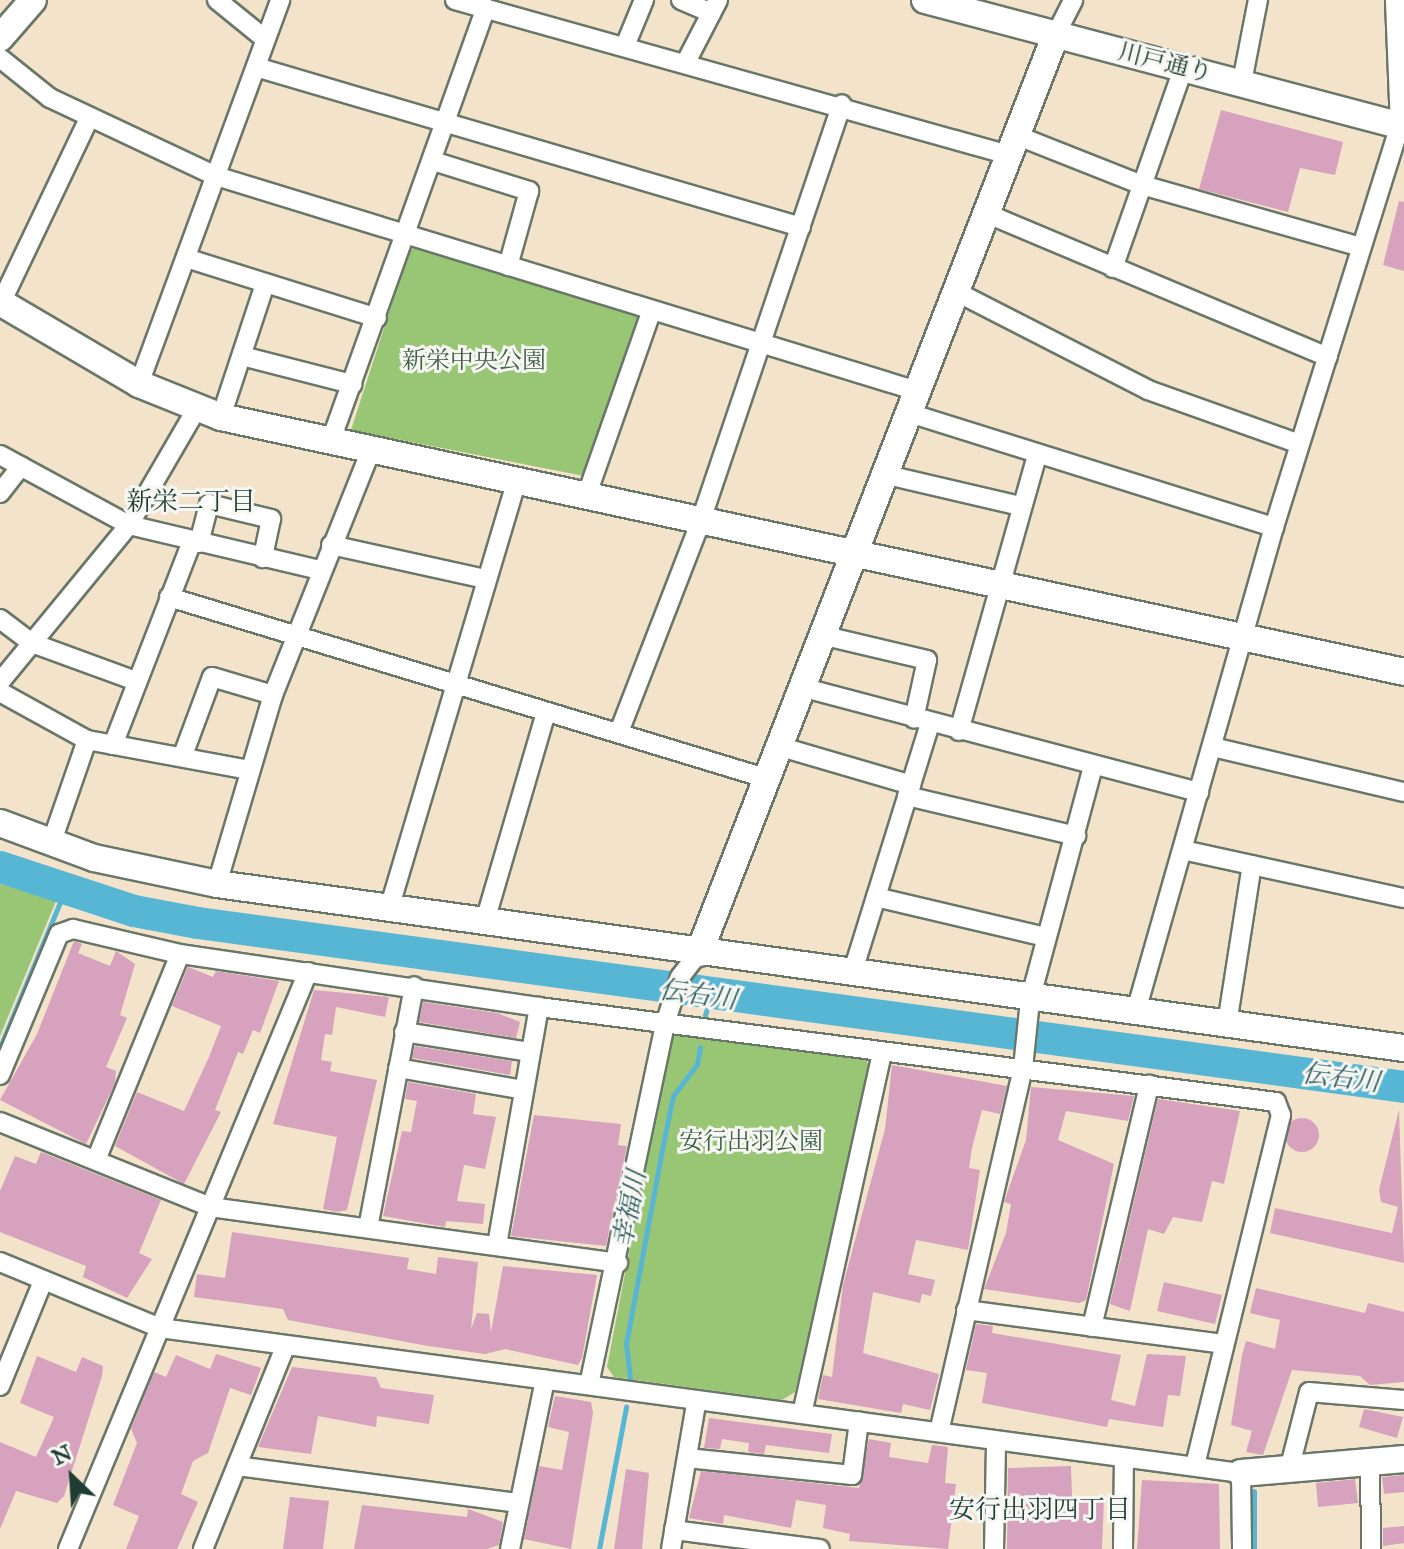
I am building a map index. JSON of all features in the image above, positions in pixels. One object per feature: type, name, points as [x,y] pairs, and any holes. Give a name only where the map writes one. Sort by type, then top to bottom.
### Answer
[{"type":"street","points":[[0,38],[33,0]]},
{"type":"street","points":[[217,0],[265,39]]},
{"type":"street","points":[[139,384],[280,0]]},
{"type":"street","points":[[455,0],[842,104],[1009,144],[1361,247]]},
{"type":"street","points":[[625,46],[644,0]]},
{"type":"street","points":[[681,0],[715,6],[686,62]]},
{"type":"street","name":"川戸通り","points":[[925,0],[1402,127]]},
{"type":"street","points":[[589,1385],[618,1263],[666,1020],[680,977],[699,953],[1009,144],[1073,0]]},
{"type":"street","points":[[1242,82],[1258,0]]},
{"type":"street","points":[[1136,1011],[1274,527],[1361,247],[1402,127],[1395,0]]},
{"type":"street","points":[[330,443],[407,238],[486,8]]},
{"type":"street","points":[[0,58],[89,118],[216,176],[407,238],[761,342],[1037,455],[1274,527]]},
{"type":"street","points":[[256,67],[801,227]]},
{"type":"street","points":[[1113,268],[1183,69]]},
{"type":"street","points":[[619,732],[700,523],[842,104]]},
{"type":"street","points":[[89,118],[0,304],[139,384],[208,414],[370,452],[1404,672]]},
{"type":"street","points":[[433,161],[529,191],[508,266]]},
{"type":"street","points":[[983,212],[1328,357]]},
{"type":"street","points":[[186,258],[377,318]]},
{"type":"street","points":[[0,682],[129,525],[208,414],[242,356],[265,284]]},
{"type":"street","points":[[953,290],[1148,390],[1300,444]]},
{"type":"street","points":[[586,497],[652,310]]},
{"type":"street","points":[[242,356],[352,384]]},
{"type":"street","points":[[217,884],[273,695],[320,570],[370,452]]},
{"type":"street","points":[[0,455],[129,525],[320,570]]},
{"type":"street","points":[[959,731],[1037,455]]},
{"type":"street","points":[[0,493],[21,466]]},
{"type":"street","points":[[883,474],[1021,506]]},
{"type":"street","points":[[389,909],[452,686],[516,482]]},
{"type":"street","points":[[113,745],[169,597],[209,504],[271,519],[263,558]]},
{"type":"street","points":[[331,545],[485,579]]},
{"type":"street","points":[[169,597],[452,686],[619,732],[765,778]]},
{"type":"street","points":[[0,619],[32,643],[136,681]]},
{"type":"street","points":[[821,635],[927,660],[922,722],[909,791],[852,974]]},
{"type":"street","points":[[183,755],[212,677],[273,695]]},
{"type":"street","points":[[801,687],[922,722],[1199,792]]},
{"type":"street","points":[[0,692],[87,740],[183,755],[249,770]]},
{"type":"street","points":[[485,921],[546,713]]},
{"type":"street","points":[[51,844],[87,740]]},
{"type":"street","points":[[778,746],[909,791],[1076,836]]},
{"type":"street","points":[[1213,747],[1404,792]]},
{"type":"street","points":[[939,1432],[1023,1067],[1030,1001],[1093,767]]},
{"type":"street","points":[[0,823],[51,844],[217,884],[1030,1001],[1136,1011],[1404,1048]]},
{"type":"street","points":[[1183,850],[1404,898]]},
{"type":"street","points":[[1227,1024],[1252,865]]},
{"type":"street","points":[[876,897],[1045,937]]},
{"type":"street","points":[[0,1075],[59,934],[73,929],[180,954],[414,986],[539,1007],[666,1020],[882,1052],[1023,1067],[1276,1102],[1281,1115],[1195,1466]]},
{"type":"street","points":[[96,1160],[180,954]]},
{"type":"street","points":[[68,1549],[308,972]]},
{"type":"street","points":[[368,1228],[414,986]]},
{"type":"street","points":[[497,1245],[539,1007]]},
{"type":"street","points":[[404,1032],[530,1052]]},
{"type":"street","points":[[802,1414],[882,1052]]},
{"type":"street","points":[[398,1068],[524,1090]]},
{"type":"street","points":[[1092,1327],[1149,1085]]},
{"type":"street","points":[[0,1122],[210,1207],[618,1263]]},
{"type":"street","points":[[0,1262],[160,1328],[589,1385],[696,1405],[859,1421],[1241,1473],[1290,1466],[1404,1459]]},
{"type":"street","points":[[0,1386],[43,1281]]},
{"type":"street","points":[[966,1310],[1223,1344]]},
{"type":"street","points":[[203,1549],[285,1347]]},
{"type":"street","points":[[510,1549],[545,1380]]},
{"type":"street","points":[[1290,1466],[1309,1392],[1404,1400]]},
{"type":"street","points":[[671,1549],[696,1405]]},
{"type":"street","points":[[687,1458],[852,1475],[859,1421]]},
{"type":"street","points":[[994,1549],[996,1441]]},
{"type":"street","points":[[1123,1549],[1124,1459]]},
{"type":"street","points":[[1370,1463],[1371,1549]]},
{"type":"street","points":[[237,1466],[518,1503]]},
{"type":"street","points":[[1241,1473],[1242,1549]]},
{"type":"street","points":[[674,1530],[820,1549]]},
{"type":"green space","name":"新栄中央公園","points":[[418,246],[635,314],[640,322],[584,476],[351,430],[409,251]]},
{"type":"green space","points":[[0,884],[56,901],[0,1036]]},
{"type":"green space","name":"安行出羽公園","points":[[683,1030],[864,1056],[870,1068],[795,1392],[782,1400],[614,1377],[607,1367],[670,1039]]},
{"type":"building","points":[[1221,110],[1343,142],[1335,175],[1300,168],[1288,212],[1199,189]]},
{"type":"building","points":[[1399,201],[1404,202],[1404,271],[1383,265]]},
{"type":"building","points":[[74,941],[82,944],[78,953],[110,966],[116,951],[135,964],[120,1015],[127,1018],[106,1067],[116,1071],[115,1083],[86,1144],[0,1100],[37,1034]]},
{"type":"building","points":[[188,967],[213,977],[216,971],[279,981],[260,1033],[253,1030],[243,1054],[238,1052],[215,1110],[221,1112],[184,1184],[115,1146],[137,1092],[184,1111],[209,1057],[221,1026],[172,1006]]},
{"type":"building","points":[[314,990],[389,997],[385,1017],[336,1007],[332,1035],[325,1034],[321,1060],[332,1062],[330,1071],[377,1080],[347,1210],[337,1212],[323,1209],[337,1137],[273,1124]]},
{"type":"building","points":[[423,1002],[497,1013],[520,1022],[516,1038],[419,1022]]},
{"type":"building","points":[[415,1046],[512,1061],[510,1075],[412,1058]]},
{"type":"building","points":[[892,1065],[1007,1086],[1000,1114],[982,1110],[972,1148],[969,1168],[980,1170],[968,1250],[916,1240],[908,1274],[935,1280],[931,1296],[922,1294],[920,1303],[873,1292],[863,1353],[939,1374],[930,1410],[903,1404],[901,1413],[818,1399],[823,1375],[832,1377],[843,1285],[885,1129]]},
{"type":"building","points":[[408,1082],[476,1094],[473,1114],[496,1117],[485,1169],[464,1165],[457,1201],[485,1204],[483,1224],[446,1221],[445,1227],[383,1216],[402,1131],[411,1132],[417,1101],[405,1099]]},
{"type":"building","points":[[1031,1087],[1134,1096],[1128,1121],[1066,1111],[1058,1140],[1114,1164],[1086,1300],[1079,1303],[984,1289],[1006,1233],[1011,1204],[1004,1202],[1026,1140]]},
{"type":"building","points":[[1158,1099],[1240,1111],[1224,1184],[1212,1181],[1202,1222],[1173,1217],[1164,1234],[1148,1229],[1130,1311],[1110,1304]]},
{"type":"building","points":[[1399,1110],[1404,1263],[1270,1233],[1275,1208],[1392,1233],[1398,1207],[1381,1202],[1379,1190]]},
{"type":"building","points":[[534,1115],[621,1124],[618,1145],[627,1146],[606,1246],[511,1236]]},
{"type":"building","points":[[1302,1118],[1314,1123],[1319,1135],[1314,1147],[1302,1152],[1290,1147],[1285,1135],[1290,1123]]},
{"type":"building","points":[[41,1152],[161,1200],[139,1253],[152,1259],[127,1298],[83,1277],[86,1266],[0,1232],[0,1191],[15,1156],[36,1164]]},
{"type":"building","points":[[232,1232],[409,1258],[407,1269],[436,1274],[438,1257],[478,1262],[471,1329],[477,1313],[489,1314],[491,1332],[503,1266],[597,1275],[582,1358],[578,1365],[505,1349],[485,1354],[428,1346],[288,1320],[283,1309],[194,1297],[197,1274],[225,1278]]},
{"type":"building","points":[[1164,1282],[1222,1295],[1215,1324],[1157,1311]]},
{"type":"building","points":[[1256,1288],[1365,1313],[1368,1303],[1404,1312],[1404,1382],[1370,1385],[1360,1376],[1292,1370],[1263,1455],[1246,1452],[1252,1431],[1231,1425],[1242,1355],[1246,1341],[1275,1349],[1280,1320],[1250,1313]]},
{"type":"building","points":[[976,1324],[993,1326],[992,1333],[1121,1355],[1111,1400],[1135,1406],[1147,1354],[1186,1356],[1180,1396],[1168,1395],[1163,1427],[1109,1419],[1107,1427],[982,1403],[987,1373],[966,1370]]},
{"type":"building","points":[[216,1354],[261,1368],[251,1395],[230,1388],[208,1453],[193,1461],[181,1494],[198,1502],[177,1549],[126,1549],[139,1516],[113,1505],[137,1443],[131,1429],[154,1372],[166,1377],[176,1355],[210,1369]]},
{"type":"building","points":[[37,1356],[76,1372],[82,1357],[103,1366],[102,1376],[64,1496],[57,1503],[16,1491],[0,1529],[0,1442],[36,1457],[54,1417],[20,1403]]},
{"type":"building","points":[[292,1367],[376,1377],[381,1388],[434,1395],[429,1424],[377,1416],[376,1427],[318,1416],[311,1454],[258,1447]]},
{"type":"building","points":[[555,1396],[591,1402],[593,1413],[571,1549],[524,1539],[539,1466],[562,1470],[569,1432],[548,1427]]},
{"type":"building","points":[[1364,1409],[1403,1417],[1397,1438],[1359,1427]]},
{"type":"building","points":[[709,1418],[832,1434],[829,1453],[766,1445],[764,1454],[748,1452],[749,1443],[722,1439],[720,1449],[704,1448]]},
{"type":"building","points":[[869,1439],[891,1443],[889,1457],[928,1463],[932,1445],[948,1447],[945,1483],[956,1484],[948,1549],[849,1541],[850,1534],[823,1528],[826,1505],[796,1500],[791,1528],[724,1515],[723,1524],[689,1518],[701,1471],[859,1488]]},
{"type":"building","points":[[1071,1466],[1072,1497],[1104,1499],[1102,1549],[1007,1549],[1008,1468]]},
{"type":"building","points":[[626,1469],[649,1473],[642,1549],[614,1549]]},
{"type":"building","points":[[1404,1475],[1404,1492],[1384,1494],[1382,1477]]},
{"type":"building","points":[[1355,1479],[1358,1503],[1318,1507],[1316,1483]]},
{"type":"building","points":[[1142,1480],[1219,1484],[1220,1549],[1137,1549]]},
{"type":"building","points":[[290,1497],[329,1501],[323,1549],[283,1549]]},
{"type":"building","points":[[362,1505],[467,1517],[468,1509],[503,1522],[499,1545],[487,1549],[354,1549]]},
{"type":"building","points":[[1404,1526],[1404,1543],[1383,1546],[1383,1528]]},
{"type":"waterway","name":"伝右川","points":[[0,867],[134,911],[198,923],[1404,1087]]},
{"type":"waterway","points":[[0,1047],[65,890]]},
{"type":"waterway","name":"幸福川","points":[[705,1015],[711,995]]},
{"type":"waterway","name":"幸福川","points":[[631,1386],[626,1344],[663,1144],[673,1096],[697,1064],[700,1047]]},
{"type":"waterway","name":"幸福川","points":[[599,1549],[626,1407]]},
{"type":"waterway","points":[[1254,1491],[1254,1549]]},
{"type":"district","name":"新栄二丁目","points":[[191,502]]},
{"type":"district","name":"安行出羽四丁目","points":[[1040,1510]]}]
